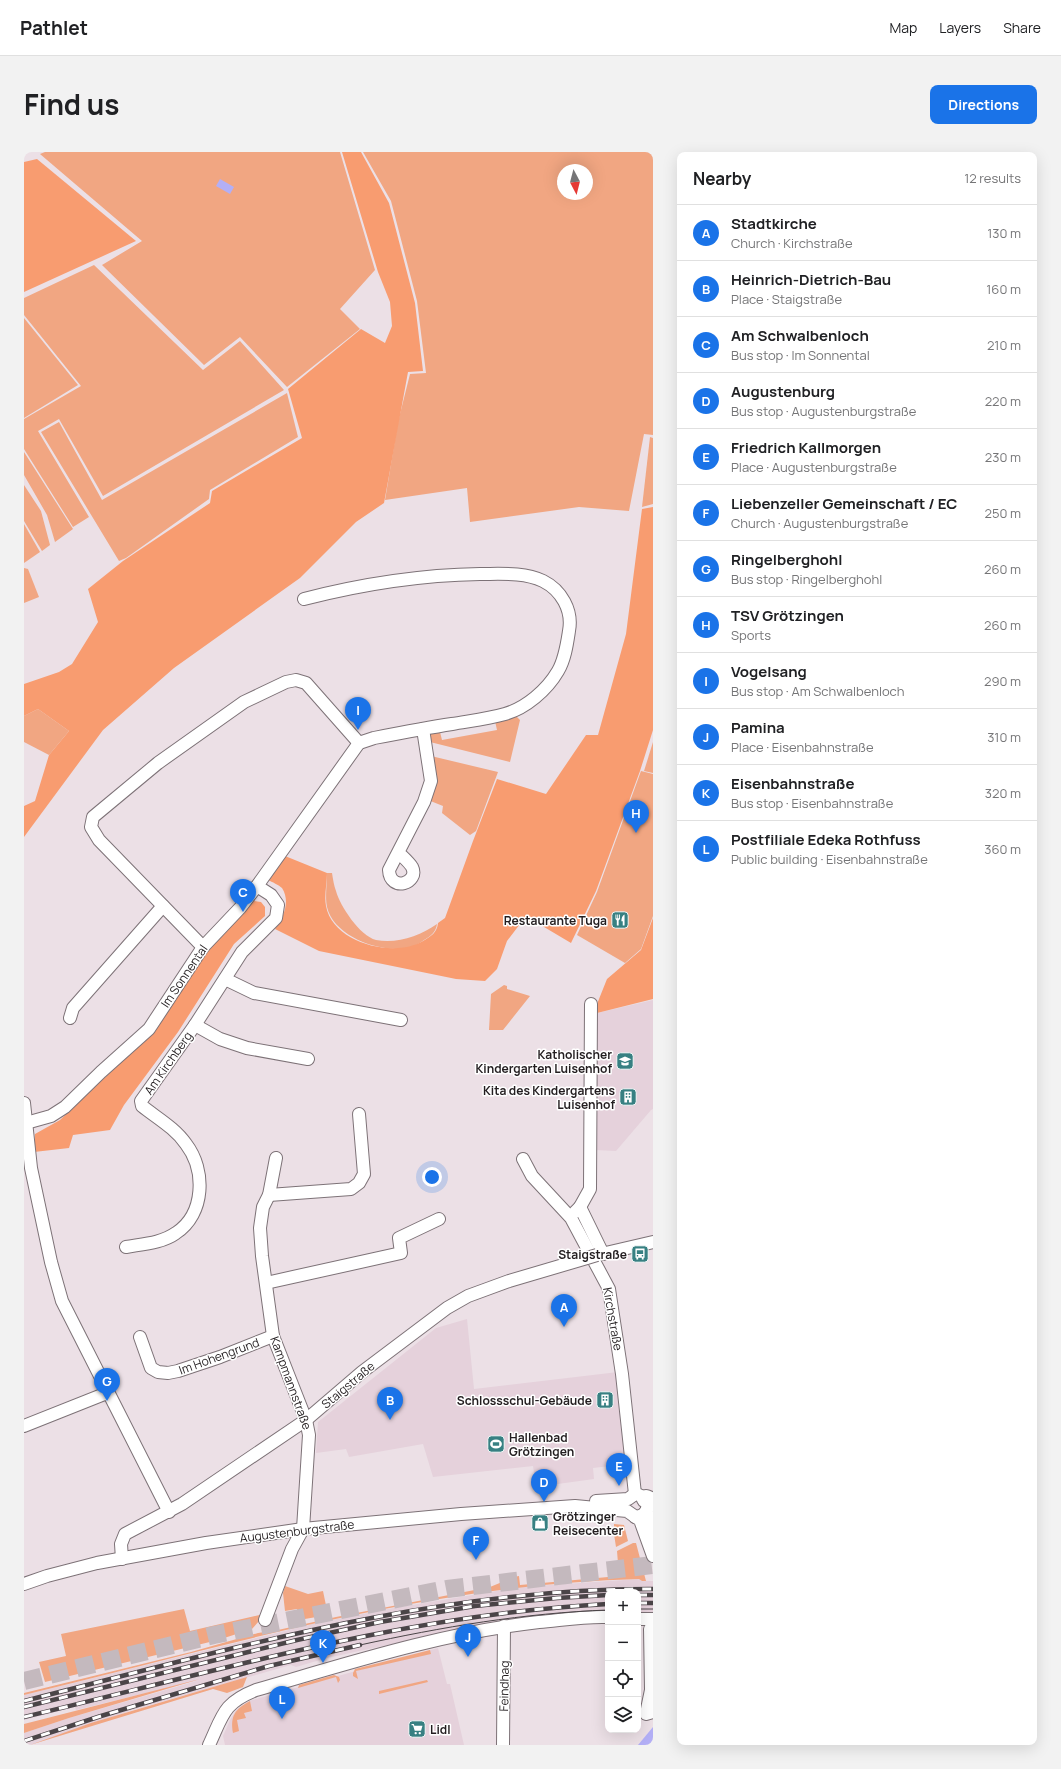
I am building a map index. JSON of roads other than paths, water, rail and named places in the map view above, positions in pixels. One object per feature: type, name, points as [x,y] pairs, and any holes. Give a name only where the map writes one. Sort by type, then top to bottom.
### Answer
[{"type":"street","points":[[203,947],[99,840],[91,827],[93,817],[158,763],[244,702],[273,688],[296,680],[306,683],[359,743],[374,738],[506,714],[530,702],[543,690],[558,671],[566,651],[570,628],[568,609],[560,595],[543,581],[522,575],[484,574],[430,577],[377,583],[304,599]]},
{"type":"street","points":[[399,853],[424,802],[431,782],[423,729]]},
{"type":"street","name":"Im Sonnental","points":[[26,1123],[51,1116],[65,1107],[149,1029],[203,947],[240,908],[257,886],[359,743]]},
{"type":"street","name":"Am Kirchberg","points":[[126,1247],[163,1240],[176,1233],[194,1212],[201,1182],[195,1157],[177,1133],[142,1106],[142,1100],[195,1024],[242,952],[276,918],[278,904],[272,895],[257,886]]},
{"type":"street","points":[[70,1018],[73,1008],[162,906]]},
{"type":"street","points":[[225,979],[254,993],[401,1020]]},
{"type":"street","points":[[571,1218],[580,1207],[590,1189],[591,1004]]},
{"type":"street","name":"Am Kirchberg","points":[[195,1024],[220,1039],[248,1048],[308,1059]]},
{"type":"street","points":[[24,1103],[31,1168],[51,1262],[62,1301],[169,1512]]},
{"type":"street","points":[[268,1195],[351,1189],[359,1184],[364,1174],[359,1114]]},
{"type":"street","name":"Kampmannstraße","points":[[265,1620],[292,1549],[303,1529],[309,1435],[306,1420],[273,1336],[266,1283],[260,1228],[263,1207],[268,1195],[276,1158]]},
{"type":"street","name":"Kirchstraße","points":[[522,1159],[532,1176],[571,1218],[609,1288],[641,1506],[642,1525],[653,1555]]},
{"type":"street","points":[[580,1207],[596,1256]]},
{"type":"street","points":[[266,1283],[401,1253],[399,1238],[439,1219]]},
{"type":"street","name":"Staigstraße","points":[[122,1559],[121,1544],[125,1534],[169,1512],[306,1420],[375,1363],[437,1315],[463,1299],[509,1281],[596,1256],[653,1242]]},
{"type":"street","name":"Im Hohengrund","points":[[140,1338],[151,1368],[158,1372],[168,1373],[220,1357],[273,1336]]},
{"type":"street","points":[[24,1426],[108,1392]]},
{"type":"street","name":"Augustenburgstraße","points":[[24,1584],[73,1569],[122,1559],[206,1543],[303,1529],[461,1514],[575,1506],[592,1502],[641,1506]]},
{"type":"street","name":"Kirchstraße","points":[[641,1506],[651,1521],[653,1555]]},
{"type":"street","points":[[209,1745],[224,1713],[232,1702],[240,1696],[304,1676],[430,1641],[504,1626],[577,1618],[605,1617]]},
{"type":"street","points":[[641,1620],[652,1624],[652,1689],[646,1714],[653,1712]]},
{"type":"street","name":"Feindhag","points":[[503,1745],[504,1626]]},
{"type":"tunnel","points":[[24,1681],[214,1635],[447,1589],[653,1565]]},
{"type":"tram line","points":[[641,1609],[653,1609]]},
{"type":"tram line","points":[[360,1645],[422,1632],[483,1622],[545,1614],[605,1610]]},
{"type":"railway","points":[[24,1701],[257,1642],[414,1610],[493,1599],[573,1591],[653,1589]]},
{"type":"railway","points":[[24,1707],[297,1640],[380,1622],[475,1606],[605,1595]]},
{"type":"railway","points":[[641,1595],[653,1595]]},
{"type":"railway","points":[[641,1603],[653,1603]]},
{"type":"railway","points":[[24,1717],[241,1664],[387,1632],[460,1619],[534,1610],[605,1604]]},
{"type":"railway","points":[[24,1741],[101,1716],[269,1666],[360,1645]]},
{"type":"place","name":"Vogelsang","points":[[358,730]]},
{"type":"place","name":"TSV Grötzingen","points":[[636,833]]},
{"type":"place","name":"Am Schwalbenloch","points":[[243,912]]},
{"type":"place","name":"Restaurante Tuga","points":[[620,920]]},
{"type":"place","name":"Katholischer Kindergarten Luisenhof","points":[[625,1061]]},
{"type":"place","name":"Kita des Kindergartens Luisenhof","points":[[628,1097]]},
{"type":"place","name":"Staigstraße","points":[[640,1254]]},
{"type":"place","name":"Stadtkirche","points":[[564,1327]]},
{"type":"place","name":"Schlossschul-Gebäude","points":[[605,1400]]},
{"type":"place","name":"Ringelberghohl","points":[[107,1401]]},
{"type":"place","name":"Heinrich-Dietrich-Bau","points":[[390,1420]]},
{"type":"place","name":"Hallenbad Grötzingen","points":[[496,1444]]},
{"type":"place","name":"Friedrich Kallmorgen","points":[[619,1486]]},
{"type":"place","name":"Augustenburg","points":[[544,1502]]},
{"type":"place","name":"Grötzinger Reisecenter","points":[[540,1523]]},
{"type":"place","name":"Liebenzeller Gemeinschaft / EC","points":[[476,1560]]},
{"type":"place","name":"Pamina","points":[[468,1657]]},
{"type":"place","name":"Eisenbahnstraße","points":[[323,1663]]},
{"type":"place","name":"Postfiliale Edeka Rothfuss","points":[[282,1719]]},
{"type":"place","name":"Lidl","points":[[417,1729]]}]
